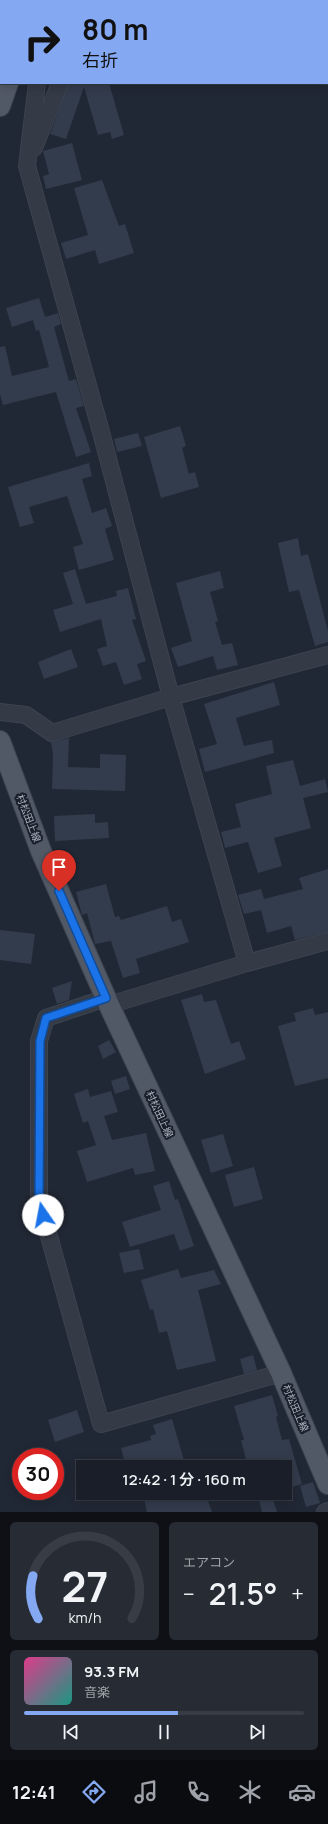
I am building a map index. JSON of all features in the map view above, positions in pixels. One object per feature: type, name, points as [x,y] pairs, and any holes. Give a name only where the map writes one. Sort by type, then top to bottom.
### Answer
[{"type":"main road","points":[[0,106],[8,84]]},
{"type":"main road","name":"村松田上線","points":[[0,742],[41,851],[108,1001],[281,1373],[328,1484]]},
{"type":"street","points":[[37,84],[27,166],[101,432],[172,697],[247,963]]},
{"type":"street","points":[[27,166],[60,84]]},
{"type":"street","points":[[0,712],[26,716],[52,733],[172,697],[328,655]]},
{"type":"street","points":[[281,1373],[101,1424],[39,1200],[39,1049],[46,1018],[328,942]]},
{"type":"building","points":[[69,84],[109,84],[124,135],[112,139],[110,132],[98,135],[84,87],[66,139],[50,134]]},
{"type":"building","points":[[72,143],[82,180],[46,189],[43,176],[49,174],[43,151]]},
{"type":"building","points":[[102,180],[119,226],[125,224],[134,253],[99,264],[95,250],[66,259],[61,243],[88,235],[74,188]]},
{"type":"building","points":[[39,298],[45,317],[58,313],[61,324],[54,327],[69,381],[76,379],[84,406],[76,408],[91,452],[76,457],[56,392],[3,405],[0,394],[0,347],[5,346],[12,376],[49,367],[39,330],[36,331],[33,320],[12,327],[6,308]]},
{"type":"building","points":[[180,426],[186,446],[182,448],[189,474],[195,472],[199,487],[161,498],[144,437]]},
{"type":"building","points":[[138,433],[142,446],[117,452],[114,439]]},
{"type":"building","points":[[89,463],[92,476],[82,479],[92,513],[106,508],[112,526],[105,529],[114,560],[79,570],[73,547],[83,544],[67,496],[29,507],[34,523],[20,527],[8,487]]},
{"type":"building","points":[[298,538],[301,556],[308,554],[328,631],[328,642],[315,646],[299,590],[289,592],[278,543]]},
{"type":"building","points":[[75,569],[86,604],[117,596],[116,591],[128,588],[136,619],[132,620],[146,661],[137,664],[142,679],[124,685],[116,662],[103,666],[97,649],[107,646],[101,619],[60,632],[53,610],[73,604],[63,573]]},
{"type":"building","points":[[220,571],[224,588],[210,592],[218,621],[215,622],[222,645],[232,643],[238,665],[217,670],[213,656],[178,667],[171,648],[192,641],[176,583]]},
{"type":"building","points":[[71,649],[78,667],[44,679],[38,662]]},
{"type":"building","points":[[274,682],[280,705],[236,718],[244,746],[272,740],[274,753],[205,772],[199,749],[217,744],[204,704]]},
{"type":"building","points":[[69,738],[68,767],[100,768],[100,754],[126,755],[125,791],[52,789],[53,755],[51,742]]},
{"type":"building","points":[[293,760],[300,786],[325,779],[328,792],[303,798],[311,828],[274,838],[282,866],[258,873],[248,842],[225,848],[221,832],[241,827],[235,804],[272,794],[266,766]]},
{"type":"building","points":[[95,814],[95,823],[108,822],[109,838],[55,841],[54,816]]},
{"type":"building","points":[[328,869],[328,932],[295,940],[291,926],[267,933],[261,910],[244,914],[238,895],[261,889],[264,899],[303,889],[299,878]]},
{"type":"building","points":[[106,884],[115,917],[119,916],[121,920],[167,906],[172,922],[181,919],[189,942],[136,959],[140,973],[123,978],[111,941],[95,944],[87,913],[82,915],[76,892]]},
{"type":"building","points":[[0,930],[35,934],[31,964],[0,960]]},
{"type":"building","points":[[72,981],[69,1000],[57,1004],[52,988]]},
{"type":"building","points":[[202,994],[204,1002],[216,1000],[231,1044],[239,1041],[246,1059],[205,1074],[181,1000]]},
{"type":"building","points":[[313,1008],[315,1015],[328,1012],[328,1078],[295,1086],[278,1026],[296,1021],[294,1013]]},
{"type":"building","points":[[109,1040],[116,1052],[103,1059],[98,1046]]},
{"type":"building","points":[[126,1076],[130,1089],[115,1094],[111,1081]]},
{"type":"building","points":[[88,1089],[90,1097],[111,1091],[118,1112],[104,1116],[112,1140],[146,1133],[155,1171],[135,1175],[133,1168],[87,1182],[77,1151],[96,1145],[88,1121],[83,1123],[74,1094]]},
{"type":"building","points":[[223,1134],[233,1166],[211,1173],[201,1140]]},
{"type":"building","points":[[254,1167],[263,1199],[234,1207],[225,1175]]},
{"type":"building","points":[[169,1181],[175,1200],[178,1199],[194,1246],[180,1251],[174,1234],[130,1247],[122,1222],[161,1210],[153,1186]]},
{"type":"building","points":[[139,1249],[144,1269],[124,1273],[119,1253]]},
{"type":"building","points":[[178,1269],[181,1278],[214,1270],[221,1284],[198,1290],[216,1361],[177,1370],[167,1331],[159,1333],[153,1309],[150,1310],[141,1280]]},
{"type":"building","points":[[253,1355],[257,1370],[244,1374],[240,1359]]},
{"type":"building","points":[[272,1395],[278,1416],[276,1417],[282,1440],[289,1439],[302,1484],[292,1487],[292,1460],[246,1460],[241,1440],[244,1440],[234,1406]]},
{"type":"building","points":[[77,1410],[84,1432],[55,1442],[48,1420]]},
{"type":"building","points":[[172,1419],[184,1460],[124,1460],[121,1448],[151,1440],[150,1436],[156,1434],[153,1425]]},
{"type":"building","points":[[313,1482],[320,1503],[306,1507],[300,1486]]},
{"type":"building","points":[[144,1500],[208,1500],[212,1512],[147,1512]]},
{"type":"building","points":[[259,1500],[273,1500],[277,1512],[262,1512]]},
{"type":"route","points":[[43,1215],[39,1200],[40,1041],[46,1018],[106,998],[59,891]]}]
